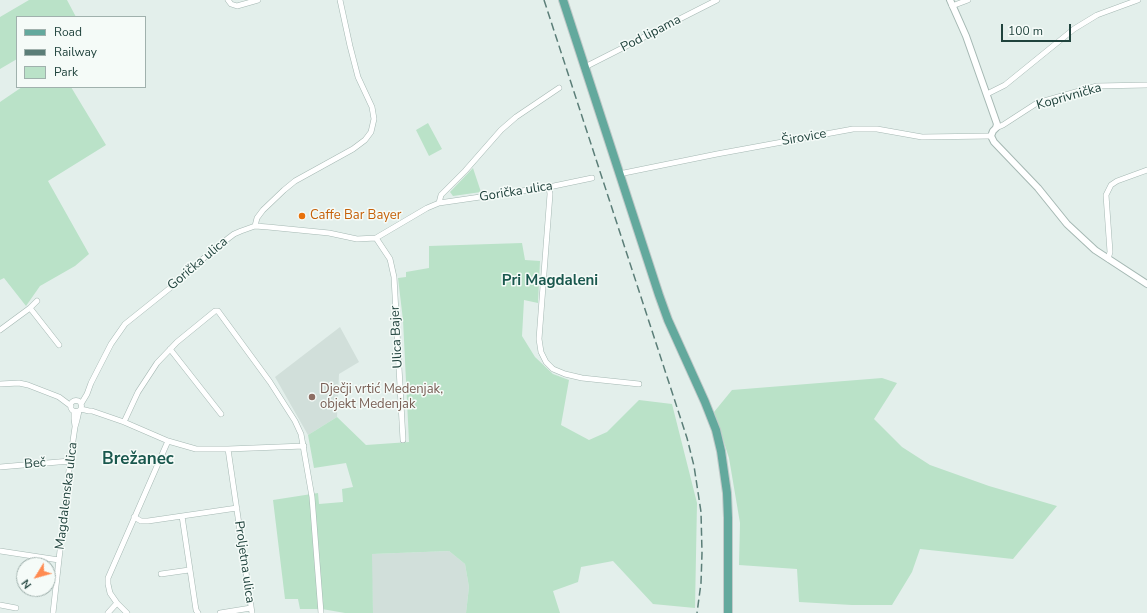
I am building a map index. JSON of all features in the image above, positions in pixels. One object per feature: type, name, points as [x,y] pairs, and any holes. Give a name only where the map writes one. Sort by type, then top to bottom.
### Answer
[{"type":"main road","points":[[563,0],[668,320],[705,402],[718,437],[725,471],[728,512],[728,613]]},
{"type":"street","points":[[228,0],[231,4],[238,6],[258,0]]},
{"type":"street","points":[[256,226],[257,218],[263,210],[295,181],[357,147],[371,132],[374,120],[372,107],[358,77],[340,0]]},
{"type":"street","name":"Pod lipama","points":[[585,67],[717,0]]},
{"type":"street","points":[[968,0],[951,3],[966,36],[997,124],[991,136],[997,145],[1038,188],[1067,224],[1095,250],[1147,284]]},
{"type":"street","points":[[987,94],[1005,85],[1074,29],[1097,15],[1138,0]]},
{"type":"street","name":"Koprivnička","points":[[996,128],[1037,103],[1097,86],[1147,85]]},
{"type":"street","points":[[439,203],[441,195],[465,171],[500,130],[516,117],[559,88]]},
{"type":"street","name":"Širovice","points":[[619,174],[853,129],[877,129],[922,137],[991,136]]},
{"type":"street","points":[[1108,259],[1110,252],[1106,195],[1110,185],[1147,170]]},
{"type":"street","name":"Gorička ulica","points":[[77,406],[89,388],[111,344],[129,320],[170,288],[203,258],[234,234],[256,226],[312,230],[357,239],[376,238],[427,208],[439,203],[549,187],[592,178]]},
{"type":"street","points":[[549,187],[550,194],[539,339],[541,352],[546,362],[553,369],[565,374],[582,378],[639,384]]},
{"type":"street","name":"Ulica Bajer","points":[[376,238],[390,259],[394,277],[403,440]]},
{"type":"street","points":[[0,330],[30,308],[38,300]]},
{"type":"street","points":[[30,308],[59,345]]},
{"type":"street","points":[[124,422],[144,382],[157,363],[170,349],[215,311],[218,311],[284,402],[302,434],[312,497],[321,613]]},
{"type":"street","points":[[170,349],[221,414]]},
{"type":"street","points":[[0,384],[19,383],[28,385],[77,406],[90,409],[124,422],[168,441],[196,449],[304,446]]},
{"type":"street","name":"Magdalenska ulica","points":[[53,613],[75,427],[74,419],[77,406]]},
{"type":"street","points":[[128,613],[117,603],[110,593],[108,578],[168,441]]},
{"type":"street","name":"Proljetna ulica","points":[[220,613],[252,611],[228,449]]},
{"type":"street","name":"Beč","points":[[0,467],[70,461]]},
{"type":"street","name":"Proljetna ulica","points":[[134,517],[148,521],[237,508]]},
{"type":"street","points":[[182,516],[189,570],[196,610],[198,613]]},
{"type":"street","points":[[0,551],[59,560]]},
{"type":"street","points":[[161,574],[189,570]]},
{"type":"street","points":[[108,613],[117,603]]},
{"type":"street","points":[[0,605],[16,608]]},
{"type":"shaded area","name":"Dječji vrtić Medenjak, objekt Medenjak","points":[[340,327],[359,362],[339,374],[337,417],[308,435],[275,377]]},
{"type":"shaded area","points":[[449,551],[465,564],[469,587],[466,613],[373,613],[371,554]]},
{"type":"green space","points":[[29,0],[67,0],[75,16],[16,16],[16,60],[0,69],[0,17]]},
{"type":"green space","points":[[21,88],[72,88],[106,145],[48,181],[89,254],[75,266],[40,286],[26,306],[4,278],[0,280],[0,102]]},
{"type":"green space","points":[[428,123],[442,149],[429,156],[416,130]]},
{"type":"green space","points":[[473,168],[481,192],[453,196],[450,192]]},
{"type":"green space","points":[[522,243],[525,260],[540,261],[538,303],[524,300],[522,336],[535,357],[553,374],[569,380],[561,425],[589,440],[607,432],[639,400],[672,404],[697,503],[695,608],[653,604],[613,561],[581,567],[578,582],[553,591],[560,613],[466,613],[469,587],[465,564],[449,551],[372,554],[373,613],[345,613],[322,609],[300,609],[298,599],[285,599],[273,500],[318,493],[319,504],[343,502],[342,489],[353,487],[346,463],[314,468],[308,435],[337,417],[366,445],[409,442],[403,320],[398,278],[406,277],[406,272],[429,268],[429,246]]},
{"type":"green space","points":[[882,378],[897,383],[874,419],[902,447],[930,465],[989,486],[1057,506],[1013,559],[920,549],[912,572],[892,605],[852,605],[799,602],[797,569],[739,565],[740,523],[729,458],[714,412],[732,390]]},
{"type":"railway","points":[[544,0],[687,438],[694,466],[701,512],[702,553],[701,583],[697,613]]},
{"type":"place","name":"Caffe Bar Bayer","points":[[302,216]]},
{"type":"place","name":"Dječji vrtić Medenjak, objekt Medenjak","points":[[312,397]]},
{"type":"district","name":"Pri Magdaleni","points":[[550,281]]},
{"type":"district","name":"Brežanec","points":[[138,460]]}]
